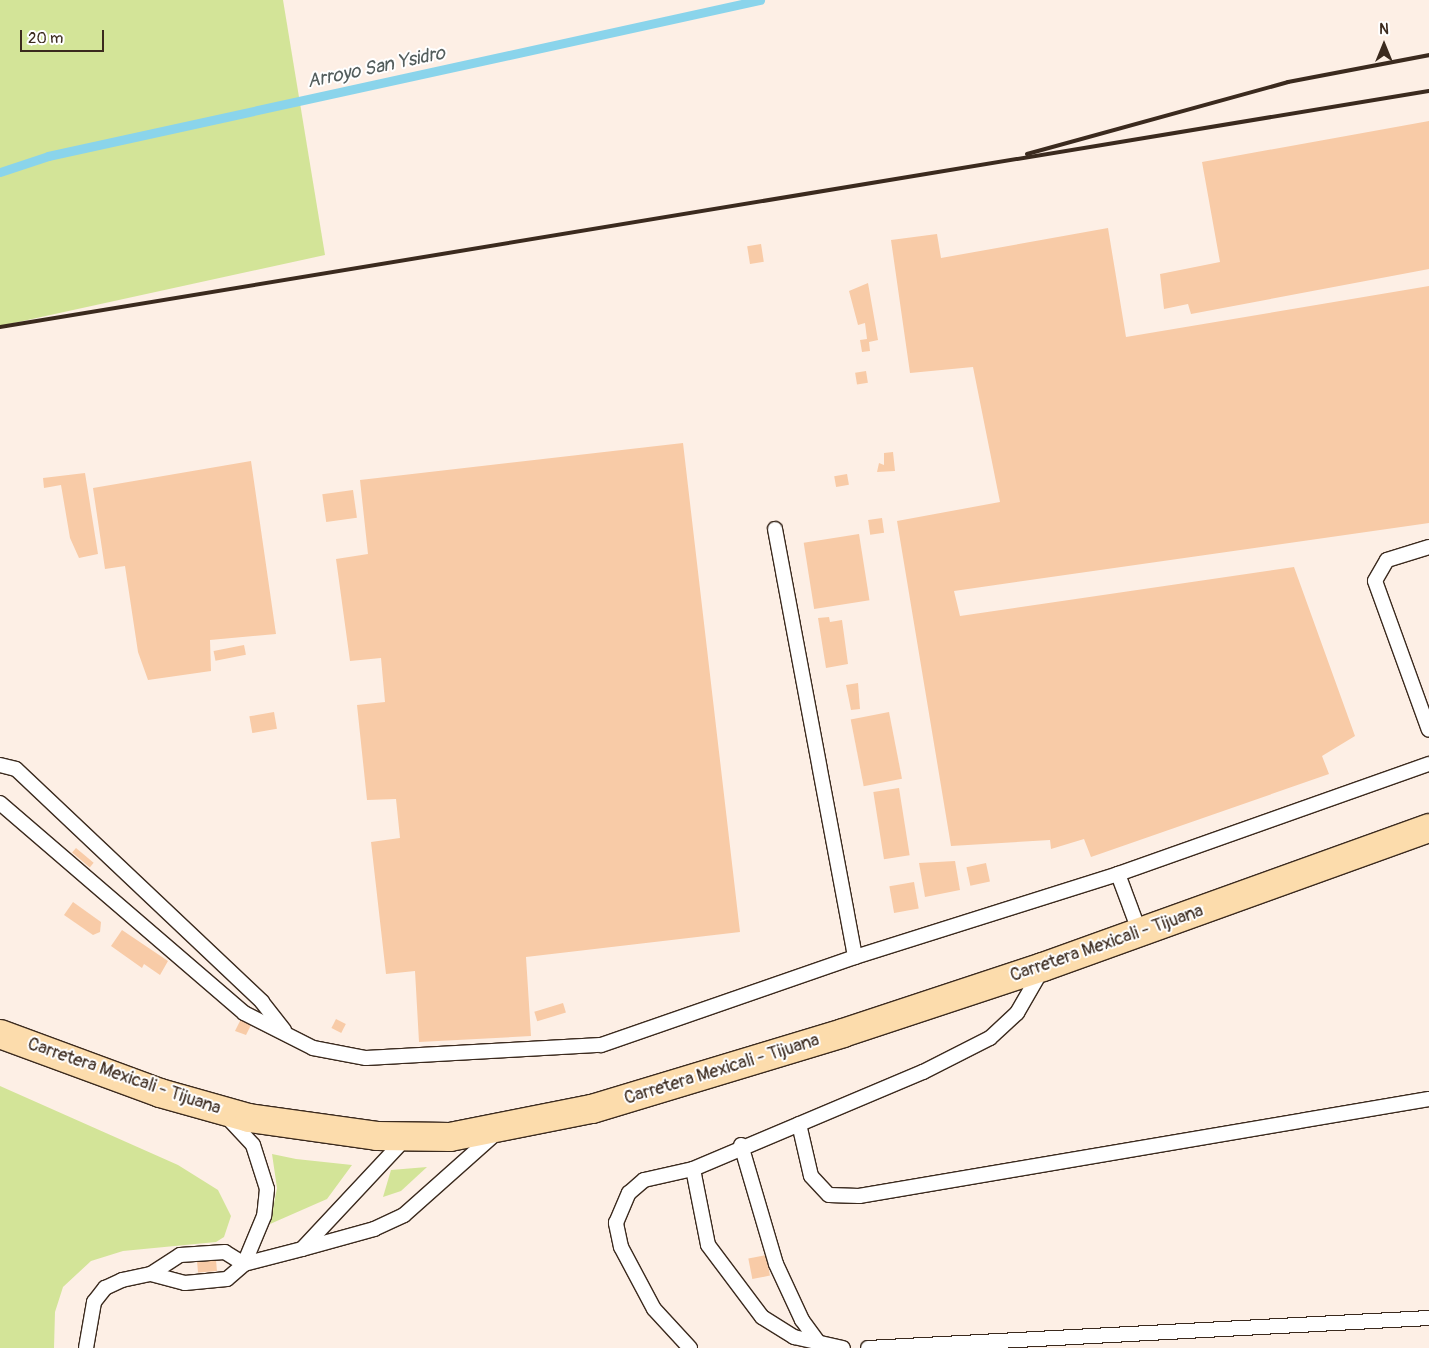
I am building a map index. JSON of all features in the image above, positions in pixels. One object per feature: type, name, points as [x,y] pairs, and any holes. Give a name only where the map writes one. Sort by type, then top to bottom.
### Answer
[{"type":"main road","name":"Carretera Mexicali - Tijuana","points":[[0,1034],[221,1111],[319,1130],[450,1137],[501,1129],[698,1079],[1043,967],[1429,828]]},
{"type":"lane","points":[[775,529],[855,957]]},
{"type":"lane","points":[[1429,547],[1387,560],[1375,581],[1429,730]]},
{"type":"lane","points":[[0,803],[244,1013],[284,1030],[313,1048],[366,1058],[601,1045],[855,957],[1118,874],[1429,764]]},
{"type":"lane","points":[[0,765],[16,769],[262,1002],[284,1030]]},
{"type":"lane","points":[[1118,874],[1140,933]]},
{"type":"lane","points":[[690,1348],[654,1309],[622,1247],[616,1223],[619,1207],[644,1180],[693,1169],[741,1145],[799,1124],[923,1072],[990,1038],[1017,1013],[1043,967]]},
{"type":"lane","points":[[799,1124],[811,1176],[828,1195],[859,1196],[1429,1099]]},
{"type":"lane","points":[[152,1274],[185,1283],[227,1279],[244,1264],[264,1216],[267,1189],[253,1145],[221,1111]]},
{"type":"lane","points":[[86,1348],[94,1302],[105,1288],[122,1280],[152,1274],[180,1254],[226,1252],[244,1264],[374,1230],[404,1215],[501,1129]]},
{"type":"lane","points":[[302,1249],[407,1136]]},
{"type":"lane","points":[[741,1145],[776,1264],[802,1320],[820,1343]]},
{"type":"lane","points":[[693,1169],[708,1245],[762,1317],[794,1337],[843,1348]]},
{"type":"lane","points":[[868,1348],[1429,1318]]},
{"type":"green space","points":[[0,0],[283,0],[325,255],[0,326]]},
{"type":"green space","points":[[0,1086],[178,1165],[218,1190],[231,1216],[224,1237],[216,1242],[123,1251],[91,1261],[63,1287],[55,1312],[54,1348],[0,1348]]},
{"type":"green space","points":[[272,1154],[296,1159],[352,1165],[327,1199],[270,1224],[277,1188]]},
{"type":"green space","points":[[427,1167],[401,1191],[383,1197],[391,1170]]},
{"type":"building","points":[[1429,121],[1429,269],[1191,314],[1188,304],[1164,309],[1160,274],[1220,262],[1202,162]]},
{"type":"building","points":[[1108,228],[1126,337],[1429,286],[1429,523],[954,591],[960,616],[1294,567],[1355,736],[1322,756],[1329,774],[1091,857],[1084,839],[1051,849],[1050,840],[951,846],[897,521],[1000,502],[973,367],[910,373],[891,240],[937,234],[941,258]]},
{"type":"building","points":[[761,244],[764,262],[750,264],[747,246]]},
{"type":"building","points":[[868,283],[878,340],[869,342],[870,351],[862,352],[860,340],[867,339],[865,323],[858,325],[849,291]]},
{"type":"building","points":[[866,371],[868,383],[857,385],[855,373]]},
{"type":"building","points":[[683,443],[740,932],[526,957],[531,1036],[419,1042],[415,971],[386,974],[371,842],[400,838],[396,799],[367,800],[357,705],[385,702],[381,658],[350,661],[336,559],[368,554],[360,480]]},
{"type":"building","points":[[893,452],[895,471],[877,472],[879,463],[884,465],[884,453]]},
{"type":"building","points":[[251,461],[276,634],[210,640],[211,671],[148,680],[138,652],[125,566],[105,569],[93,488]]},
{"type":"building","points":[[85,473],[98,554],[79,558],[70,538],[61,485],[44,488],[43,478]]},
{"type":"building","points":[[847,474],[849,485],[836,487],[834,476]]},
{"type":"building","points":[[353,490],[357,518],[326,522],[322,494]]},
{"type":"building","points":[[882,518],[884,533],[870,535],[868,520]]},
{"type":"building","points":[[859,534],[869,600],[814,609],[804,543]]},
{"type":"building","points":[[829,617],[830,622],[842,620],[848,664],[826,668],[818,618]]},
{"type":"building","points":[[244,645],[246,655],[215,661],[214,651]]},
{"type":"building","points":[[858,683],[860,709],[851,710],[846,685]]},
{"type":"building","points":[[274,712],[277,729],[252,733],[249,716]]},
{"type":"building","points":[[889,712],[902,779],[864,786],[851,719]]},
{"type":"building","points":[[899,788],[910,855],[884,859],[873,792]]},
{"type":"building","points":[[76,848],[94,863],[90,867],[72,853]]},
{"type":"building","points":[[955,861],[960,890],[925,897],[919,863]]},
{"type":"building","points":[[986,863],[990,882],[970,886],[966,867]]},
{"type":"building","points":[[914,882],[919,909],[894,913],[889,886]]},
{"type":"building","points":[[73,902],[101,922],[100,932],[93,935],[64,915]]},
{"type":"building","points":[[122,930],[168,961],[160,975],[144,964],[142,968],[111,946]]},
{"type":"building","points":[[563,1003],[566,1013],[537,1021],[534,1012]]},
{"type":"building","points":[[241,1019],[252,1023],[246,1035],[235,1031]]},
{"type":"building","points":[[336,1019],[346,1024],[341,1033],[331,1028]]},
{"type":"building","points":[[766,1255],[770,1276],[752,1279],[748,1258]]},
{"type":"building","points":[[216,1260],[217,1271],[198,1273],[197,1262]]},
{"type":"waterway","name":"Arroyo San Ysidro","points":[[0,172],[48,156],[760,0]]},
{"type":"railway","points":[[1027,154],[1288,82],[1429,55]]},
{"type":"railway","points":[[0,327],[1429,91]]}]
